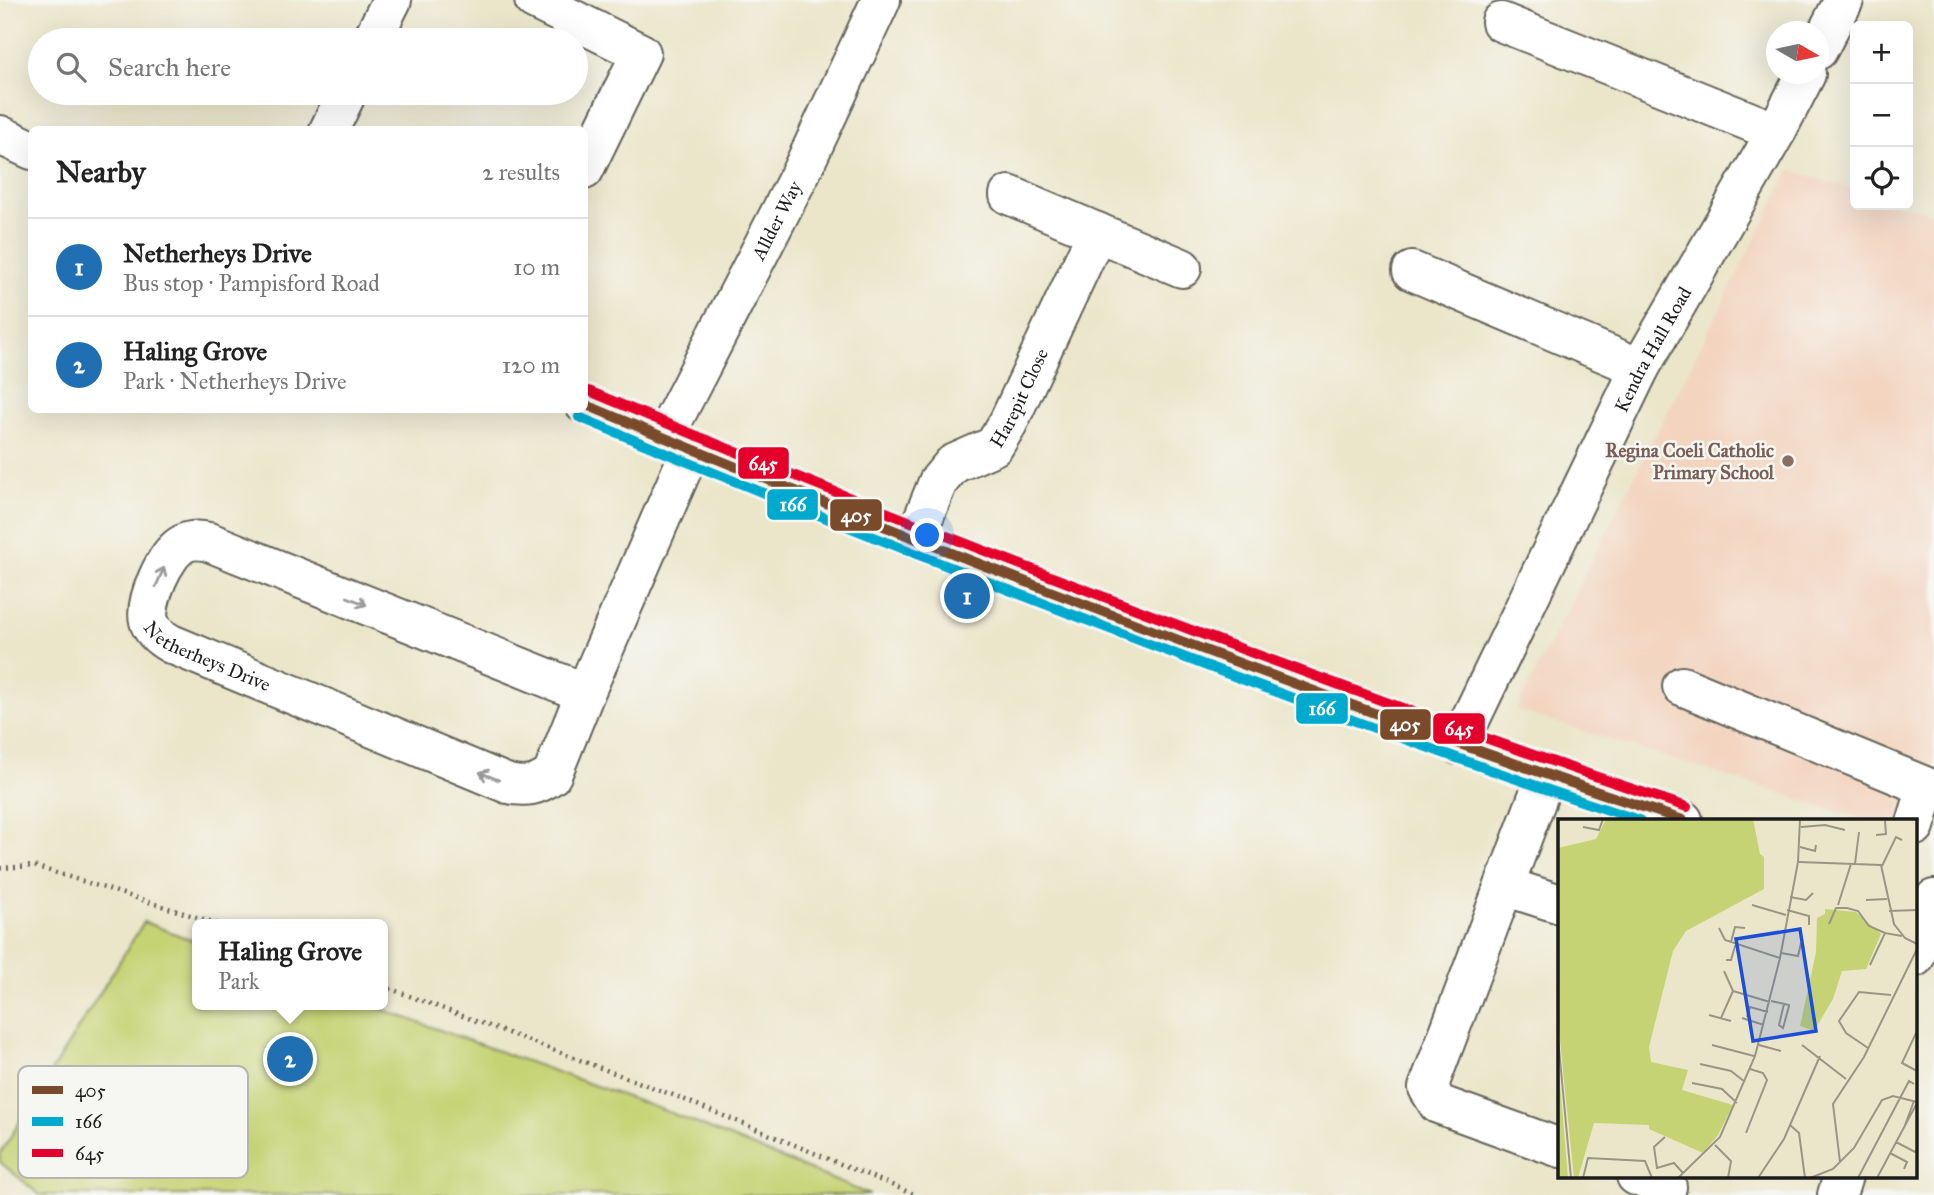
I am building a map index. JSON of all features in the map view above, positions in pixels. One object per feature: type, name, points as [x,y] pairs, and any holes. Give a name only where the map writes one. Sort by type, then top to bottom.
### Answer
[{"type":"street","points":[[378,28],[392,0]]},
{"type":"street","points":[[534,0],[641,53],[588,162]]},
{"type":"street","name":"Allder Way","points":[[678,444],[881,0]]},
{"type":"street","points":[[1829,29],[1844,0]]},
{"type":"street","points":[[1501,22],[1776,132]]},
{"type":"street","name":"Kendra Hall Road","points":[[1458,745],[1640,368],[1801,84]]},
{"type":"street","points":[[331,126],[341,105]]},
{"type":"street","points":[[0,135],[28,148]]},
{"type":"street","points":[[1009,195],[1182,268]]},
{"type":"street","name":"Harepit Close","points":[[915,539],[938,482],[953,464],[994,446],[1008,423],[1097,232]]},
{"type":"street","points":[[1412,271],[1640,368]]},
{"type":"street","points":[[588,406],[915,539],[1458,745],[1677,819]]},
{"type":"street","name":"Netherheys Drive","points":[[585,693],[209,542],[191,541],[183,544],[167,559],[149,601],[149,622],[154,631],[171,644],[508,784],[541,784],[552,775],[585,693],[678,444]]},
{"type":"street","points":[[1682,686],[1927,787],[1916,823]]},
{"type":"street","points":[[1546,775],[1428,1088],[1438,1104],[1558,1148]]},
{"type":"street","points":[[1504,886],[1558,904]]},
{"type":"street","points":[[1916,891],[1934,899],[1916,954]]},
{"type":"street","points":[[1838,1195],[1842,1178]]},
{"type":"path","points":[[0,867],[34,866],[203,919]]},
{"type":"path","points":[[388,988],[678,1097],[916,1195]]},
{"type":"shaded area","name":"Regina Coeli Catholic Primary School","points":[[1790,170],[1850,188],[1850,210],[1913,210],[1913,207],[1934,213],[1934,843],[1916,836],[1916,819],[1862,819],[1516,710]]},
{"type":"green space","points":[[144,922],[192,940],[192,1010],[384,1010],[671,1113],[870,1195],[40,1195],[19,1178],[248,1178],[248,1066],[55,1066]]},
{"type":"green space","points":[[18,1125],[18,1177],[0,1162],[0,1154]]},
{"type":"transit line","name":"645","points":[[589,391],[823,487],[1136,609],[1450,725],[1687,807]]},
{"type":"transit line","name":"405","points":[[588,406],[818,500],[1131,622],[1446,739],[1680,819]]},
{"type":"transit line","name":"166","points":[[579,417],[896,546],[1215,669],[1479,766],[1636,819]]},
{"type":"place","name":"Regina Coeli Catholic Primary School","points":[[1788,461]]},
{"type":"place","name":"Netherheys Drive","points":[[967,596]]},
{"type":"place","name":"Haling Grove","points":[[290,1059]]}]
